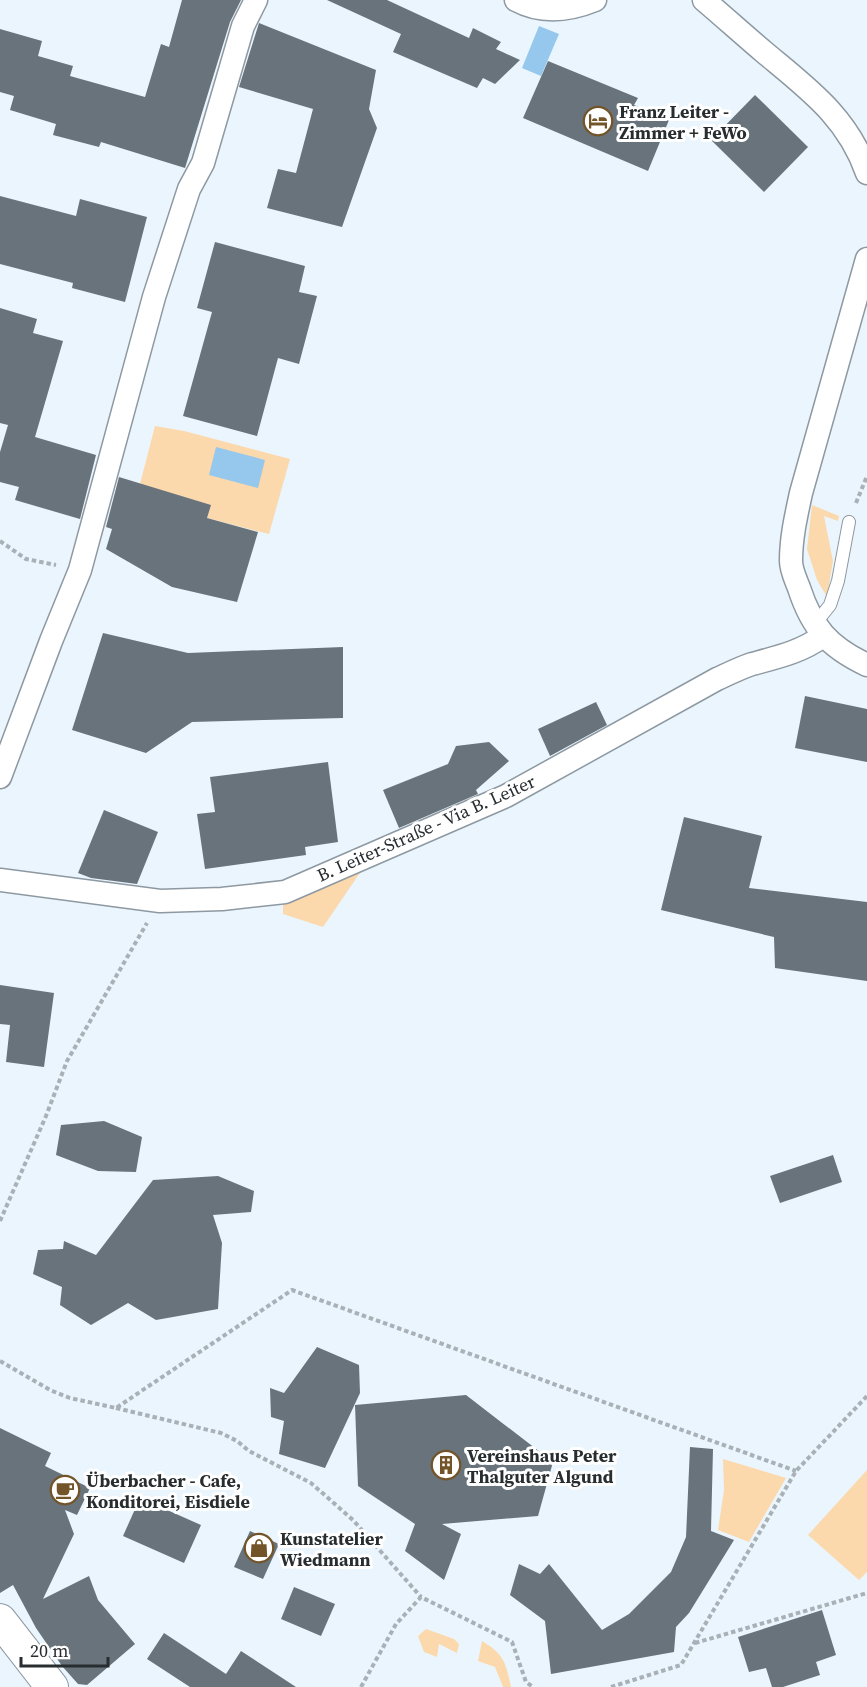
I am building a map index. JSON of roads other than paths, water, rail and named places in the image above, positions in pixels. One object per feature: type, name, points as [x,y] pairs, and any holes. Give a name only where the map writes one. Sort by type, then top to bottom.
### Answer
[{"type":"main road","points":[[0,1620],[52,1687]]},
{"type":"street","points":[[0,777],[80,570],[154,297],[189,189],[203,162],[243,26],[256,0]]},
{"type":"street","points":[[516,0],[527,6],[551,11],[575,8],[595,0]]},
{"type":"street","points":[[704,0],[817,95],[840,121],[856,146],[867,173]]},
{"type":"street","points":[[867,259],[793,528],[791,564],[802,598],[819,630],[846,655],[867,665]]},
{"type":"street","name":"B. Leiter-Straße - Via B. Leiter","points":[[0,880],[160,901],[222,899],[285,892],[506,796],[717,679],[750,665],[801,650],[819,630]]},
{"type":"lane","points":[[819,630],[838,581],[849,522]]},
{"type":"water","points":[[539,26],[559,34],[541,76],[522,68]]},
{"type":"water","points":[[216,447],[265,460],[258,488],[209,475]]},
{"type":"place","name":"Franz Leiter - Zimmer + FeWo","points":[[598,121]]},
{"type":"place","name":"Vereinshaus Peter Thalguter Algund","points":[[446,1465]]},
{"type":"place","name":"Überbacher - Cafe, Konditorei, Eisdiele","points":[[65,1490]]},
{"type":"place","name":"Kunstatelier Wiedmann","points":[[259,1548]]}]
